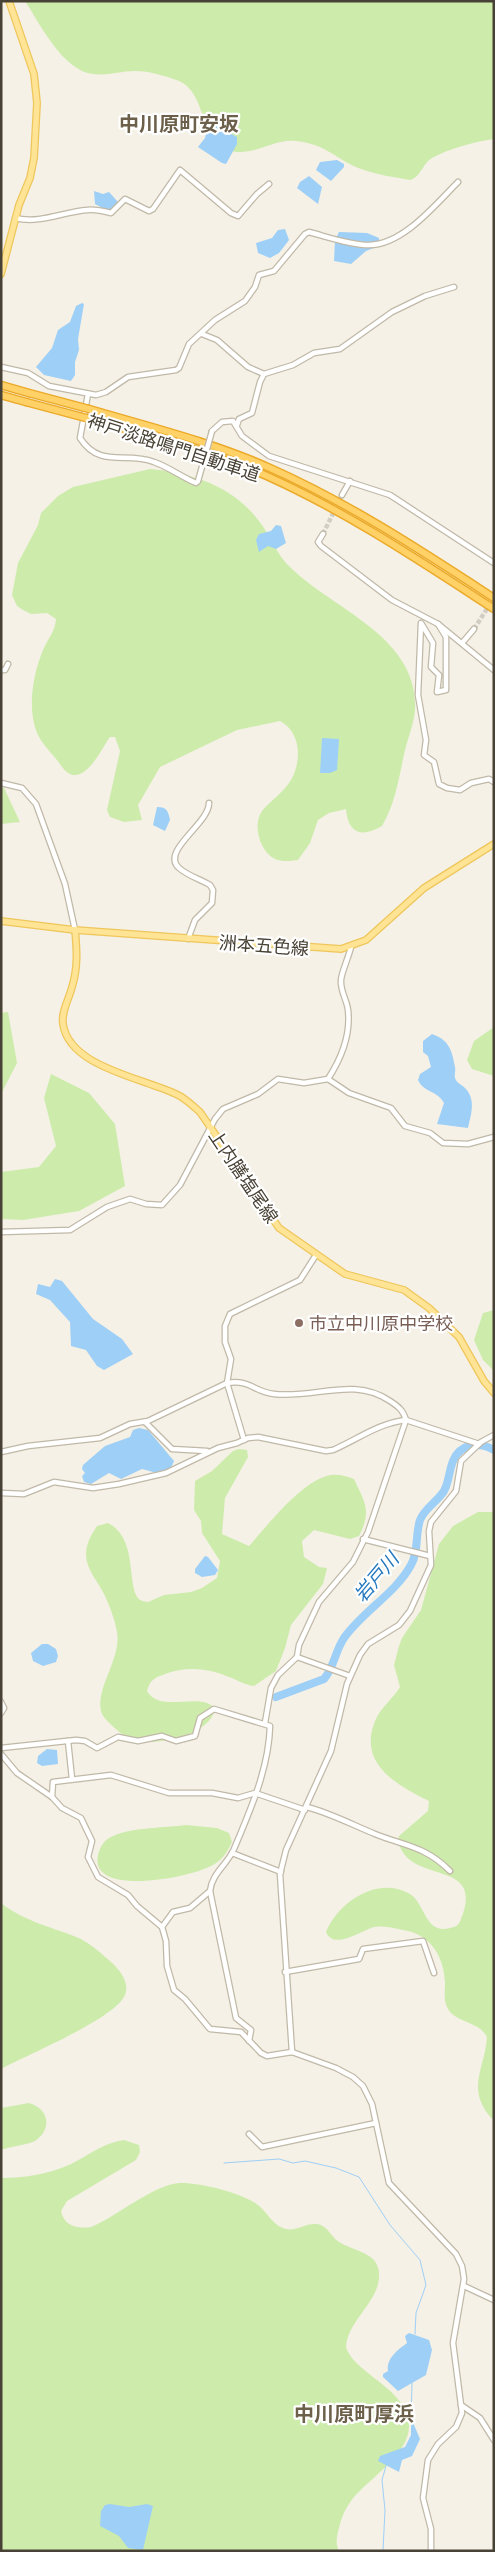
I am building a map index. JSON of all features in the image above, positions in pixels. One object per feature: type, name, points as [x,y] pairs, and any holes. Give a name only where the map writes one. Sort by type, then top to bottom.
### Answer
[{"type":"highway","name":"神戸淡路鳴門自動車道","points":[[1,385],[199,442],[270,468],[362,516],[494,598]]},
{"type":"highway","name":"神戸淡路鳴門自動車道","points":[[1,395],[197,450],[267,477],[359,524],[494,609]]},
{"type":"main road","points":[[1,274],[31,172],[37,103],[34,74],[9,1]]},
{"type":"main road","name":"洲本五色線","points":[[1,921],[75,930],[188,939],[325,949],[351,947],[376,933],[424,888],[494,844]]},
{"type":"main road","name":"上内膳塩尾線","points":[[75,930],[76,972],[62,1021],[68,1042],[78,1052],[98,1063],[184,1098],[200,1112],[280,1228],[345,1274],[404,1290],[429,1308],[458,1337],[484,1381],[494,1393]]},
{"type":"street","points":[[16,218],[44,219],[88,209],[111,213],[125,199],[149,211],[153,209],[180,170],[231,213],[238,216],[257,194],[269,184]]},
{"type":"street","points":[[1,367],[28,373],[49,386],[88,394],[106,392],[128,377],[176,370],[179,368],[189,344],[223,314],[245,300],[252,293],[259,275],[274,271],[305,234],[309,232],[370,245],[387,242],[427,213],[458,182]]},
{"type":"street","points":[[202,334],[217,340],[248,367],[264,374],[293,365],[314,353],[340,348],[392,312],[425,296],[454,286]]},
{"type":"street","points":[[236,425],[239,419],[252,413],[264,374]]},
{"type":"street","points":[[88,394],[80,438],[83,443],[105,457],[114,459],[133,456],[152,461],[180,473],[196,483],[212,431],[222,422],[233,421],[242,436],[269,456],[390,495],[494,563]]},
{"type":"street","points":[[342,496],[350,481]]},
{"type":"street","points":[[323,534],[318,542],[321,546],[392,600],[438,624],[463,642],[468,649],[494,670]]},
{"type":"street","points":[[438,624],[446,637],[446,690],[437,692],[439,675],[430,667],[433,643],[422,623],[418,695],[426,740],[424,755],[434,762],[438,784],[448,788],[460,790],[471,783],[489,780],[494,782]]},
{"type":"street","points":[[463,642],[474,629]]},
{"type":"street","points":[[1,670],[5,670],[8,664]]},
{"type":"street","points":[[1,783],[22,788],[36,804],[65,884],[75,930]]},
{"type":"street","points":[[188,939],[195,920],[212,903],[213,890],[210,885],[179,868],[175,864],[175,858],[183,841],[208,814],[209,803]]},
{"type":"street","points":[[328,1080],[342,1054],[348,1034],[348,1010],[341,979],[351,947]]},
{"type":"street","points":[[1,1232],[70,1230],[107,1207],[130,1199],[146,1204],[162,1205],[180,1185],[223,1108],[258,1094],[278,1079],[304,1082],[328,1080],[349,1093],[391,1108],[405,1126],[430,1133],[443,1143],[468,1144],[494,1137]]},
{"type":"street","points":[[244,1440],[227,1383],[231,1359],[225,1342],[225,1326],[230,1314],[300,1280],[316,1255]]},
{"type":"street","points":[[1,1452],[28,1446],[90,1441],[116,1432],[130,1424],[145,1422],[227,1383],[240,1381],[273,1394],[299,1395],[357,1388],[379,1393],[402,1409],[406,1420],[368,1532],[353,1562],[320,1602],[299,1645],[297,1657],[278,1675],[271,1688],[265,1724]]},
{"type":"street","points":[[1,1493],[24,1494],[54,1482],[93,1488],[106,1487],[166,1473],[211,1451],[258,1437],[326,1451],[342,1446],[376,1427],[406,1420],[479,1444]]},
{"type":"street","points":[[145,1422],[172,1449],[211,1451]]},
{"type":"street","points":[[292,2052],[285,1972],[281,1872],[286,1850],[331,1751],[350,1676],[368,1644],[399,1625],[410,1611],[428,1574],[430,1556],[428,1531],[431,1522],[456,1491],[461,1462],[479,1444],[494,1435]]},
{"type":"street","points":[[363,1539],[430,1556]]},
{"type":"street","points":[[297,1657],[350,1676]]},
{"type":"street","points":[[1,1702],[4,1708],[1,1713]]},
{"type":"street","points":[[1,1748],[82,1740],[97,1748],[118,1737],[138,1741],[162,1736],[176,1741],[186,1740],[195,1736],[200,1718],[214,1709],[270,1726],[270,1738],[264,1768],[255,1793],[232,1853],[212,1878],[210,1892],[236,2018],[251,2030],[249,2041]]},
{"type":"street","points":[[68,1742],[72,1779]]},
{"type":"street","points":[[1,1754],[12,1769],[52,1798],[62,1808],[81,1818],[92,1841],[88,1857],[98,1878],[128,1895],[137,1906],[162,1927],[166,1941],[167,1966],[174,1990],[185,1998],[210,2029],[241,2032],[257,2051],[267,2056],[292,2052],[336,2068],[353,2077],[363,2086],[369,2097],[376,2123],[389,2184],[456,2254],[464,2271],[464,2286],[454,2343],[462,2413],[456,2428],[438,2444],[428,2460],[423,2498],[431,2529],[431,2551]]},
{"type":"street","points":[[52,1798],[53,1782],[111,1775],[169,1793],[212,1793],[238,1798],[255,1793],[420,1848],[438,1859],[450,1871]]},
{"type":"street","points":[[232,1853],[281,1872]]},
{"type":"street","points":[[162,1927],[174,1912],[190,1908],[210,1892]]},
{"type":"street","points":[[285,1972],[359,1960],[362,1949],[423,1941],[434,1973]]},
{"type":"street","points":[[249,2134],[262,2147],[376,2123]]},
{"type":"street","points":[[464,2286],[494,2300]]},
{"type":"street","points":[[461,2404],[480,2418],[494,2440]]},
{"type":"green space","points":[[25,1],[494,1],[494,139],[462,146],[439,154],[429,161],[417,176],[410,180],[361,169],[316,145],[296,141],[278,143],[252,151],[235,152],[217,143],[211,135],[199,104],[188,87],[174,79],[146,72],[130,71],[93,74],[82,71],[72,65],[53,45]]},
{"type":"green space","points":[[150,469],[183,474],[199,479],[214,485],[242,502],[264,528],[279,554],[291,568],[371,627],[389,644],[403,663],[413,685],[415,710],[394,799],[382,826],[368,832],[357,831],[350,824],[346,809],[329,813],[318,820],[310,843],[298,860],[281,861],[270,856],[265,851],[259,838],[259,817],[262,811],[291,780],[295,772],[298,756],[296,739],[287,726],[280,721],[237,730],[160,767],[138,805],[142,820],[124,822],[110,817],[107,810],[120,751],[115,737],[110,737],[90,766],[84,772],[77,775],[69,774],[42,742],[37,733],[32,713],[32,691],[39,659],[53,631],[56,619],[47,613],[31,614],[17,606],[12,595],[18,563],[38,525],[41,513],[58,496],[73,487]]},
{"type":"green space","points":[[1,788],[4,788],[20,822],[1,824]]},
{"type":"green space","points":[[8,1012],[17,1063],[1,1094],[1,1013]]},
{"type":"green space","points":[[494,1027],[494,1076],[472,1069],[467,1060],[474,1041]]},
{"type":"green space","points":[[51,1074],[89,1093],[115,1124],[125,1186],[79,1211],[23,1220],[1,1219],[1,1172],[39,1167],[56,1146],[44,1098]]},
{"type":"green space","points":[[494,1310],[494,1371],[483,1360],[474,1340],[483,1313]]},
{"type":"green space","points":[[239,1449],[247,1450],[248,1457],[225,1498],[222,1534],[249,1546],[276,1515],[298,1494],[320,1478],[331,1475],[354,1479],[366,1507],[363,1527],[359,1536],[350,1539],[314,1530],[302,1541],[304,1557],[319,1567],[327,1568],[323,1584],[291,1625],[276,1671],[254,1686],[244,1684],[221,1674],[197,1669],[173,1671],[158,1677],[151,1682],[147,1691],[153,1698],[170,1702],[199,1701],[208,1703],[215,1708],[212,1717],[195,1731],[169,1740],[150,1742],[124,1736],[107,1721],[102,1714],[100,1705],[101,1695],[115,1653],[117,1632],[107,1600],[88,1565],[86,1551],[88,1543],[97,1526],[108,1523],[118,1531],[125,1541],[129,1553],[134,1587],[137,1596],[142,1601],[148,1602],[164,1595],[191,1592],[202,1588],[217,1578],[220,1561],[202,1533],[201,1521],[194,1510],[195,1481],[212,1471],[233,1451]]},
{"type":"green space","points":[[478,1512],[494,1512],[494,2121],[485,2110],[478,2089],[478,2079],[487,2037],[479,2028],[452,2014],[446,2006],[444,1974],[436,1950],[417,1934],[387,1927],[374,1927],[342,1940],[335,1940],[326,1932],[332,1921],[349,1902],[360,1895],[385,1888],[398,1889],[410,1894],[415,1898],[430,1923],[435,1927],[442,1929],[454,1927],[461,1919],[466,1902],[464,1889],[458,1881],[413,1862],[400,1848],[399,1836],[428,1811],[429,1801],[403,1787],[381,1769],[374,1758],[371,1745],[372,1731],[378,1715],[400,1687],[394,1665],[399,1646],[402,1638],[421,1610],[439,1544],[453,1526]]},
{"type":"green space","points":[[186,1825],[217,1828],[229,1833],[232,1842],[224,1856],[216,1863],[189,1874],[146,1881],[126,1881],[110,1877],[99,1869],[98,1855],[104,1842],[109,1838],[128,1831]]},
{"type":"green space","points":[[1,1903],[29,1920],[81,1939],[89,1944],[118,1969],[125,1981],[126,1990],[125,1995],[118,2004],[89,2025],[1,2069]]},
{"type":"green space","points":[[29,2103],[36,2106],[45,2115],[46,2126],[44,2131],[35,2141],[1,2150],[1,2108]]},
{"type":"green space","points":[[124,2140],[139,2145],[140,2152],[136,2160],[67,2201],[61,2211],[68,2223],[76,2227],[91,2227],[158,2189],[179,2183],[198,2184],[242,2196],[258,2205],[276,2224],[283,2228],[292,2229],[312,2224],[323,2226],[339,2242],[365,2254],[376,2263],[379,2273],[375,2292],[352,2328],[346,2347],[351,2357],[359,2366],[391,2392],[400,2402],[407,2413],[409,2426],[407,2437],[395,2457],[358,2493],[347,2507],[342,2517],[338,2534],[339,2551],[1,2551],[1,2178],[46,2173],[71,2164],[103,2147]]},
{"type":"water","points":[[216,126],[237,137],[237,144],[226,164],[198,147],[205,138],[207,130]]},
{"type":"water","points":[[337,160],[344,164],[344,167],[331,181],[316,170],[320,162]]},
{"type":"water","points":[[309,176],[322,187],[318,204],[297,188],[300,182]]},
{"type":"water","points":[[94,191],[103,194],[109,192],[118,202],[110,212],[95,204]]},
{"type":"water","points":[[285,229],[289,240],[279,253],[270,258],[258,253],[256,243],[272,238],[278,230]]},
{"type":"water","points":[[339,232],[367,233],[379,238],[379,246],[366,251],[351,264],[334,261],[335,240]]},
{"type":"water","points":[[84,304],[78,339],[79,350],[75,362],[75,375],[71,381],[44,375],[36,367],[52,348],[58,330],[70,322],[76,306]]},
{"type":"water","points":[[276,525],[281,526],[286,543],[276,549],[268,546],[259,552],[256,540],[259,534],[271,531]]},
{"type":"water","points":[[322,738],[339,739],[337,770],[330,773],[320,773]]},
{"type":"water","points":[[157,807],[165,809],[169,814],[170,820],[165,831],[153,825]]},
{"type":"water","points":[[432,1034],[438,1036],[449,1046],[454,1061],[455,1078],[466,1089],[471,1098],[472,1108],[468,1128],[437,1124],[444,1103],[438,1096],[423,1087],[418,1080],[420,1074],[431,1067],[428,1056],[423,1052],[423,1041]]},
{"type":"water","points":[[55,1279],[62,1281],[93,1319],[122,1339],[133,1354],[104,1370],[97,1366],[86,1350],[71,1346],[70,1322],[50,1300],[36,1294],[38,1284],[50,1287]]},
{"type":"water","points":[[139,1428],[148,1430],[174,1461],[170,1470],[157,1473],[142,1469],[121,1479],[109,1473],[91,1484],[84,1482],[82,1476],[85,1473],[82,1469],[83,1465],[105,1446],[130,1437],[133,1430]]},
{"type":"water","points":[[205,1556],[208,1557],[218,1570],[215,1575],[202,1577],[195,1573],[195,1569]]},
{"type":"water","points":[[42,1644],[48,1644],[56,1649],[58,1656],[56,1662],[43,1666],[33,1661],[31,1653]]},
{"type":"water","points":[[47,1749],[57,1750],[58,1764],[42,1766],[37,1763],[38,1756]]},
{"type":"water","points":[[409,2333],[429,2340],[432,2350],[426,2375],[398,2391],[383,2377],[383,2374],[388,2371],[389,2362],[394,2354],[407,2343],[405,2336]]},
{"type":"water","points":[[411,2418],[420,2439],[412,2456],[402,2460],[399,2472],[378,2461],[380,2456],[405,2447],[411,2435]]},
{"type":"water","points":[[147,2504],[153,2506],[143,2550],[128,2548],[119,2536],[100,2526],[101,2511],[105,2505],[129,2507]]},
{"type":"waterway","name":"岩戸川","points":[[276,1697],[324,1679],[344,1638],[360,1619],[388,1594],[404,1575],[411,1565],[415,1554],[420,1520],[444,1491],[456,1455],[465,1448],[476,1445],[494,1450]]},
{"type":"waterway","points":[[224,2163],[279,2159],[293,2163],[305,2161],[336,2168],[359,2177],[390,2225],[420,2260],[426,2285],[416,2313],[415,2334]]},
{"type":"waterway","points":[[411,2420],[412,2383]]},
{"type":"waterway","points":[[383,2551],[385,2510],[382,2480],[386,2466]]},
{"type":"tunnel","points":[[323,534],[342,495]]},
{"type":"tunnel","points":[[474,629],[494,598]]},
{"type":"place","name":"市立中川原中学校","points":[[299,1323]]},
{"type":"district","name":"中川原町安坂","points":[[179,123]]},
{"type":"district","name":"中川原町厚浜","points":[[354,2413]]}]
